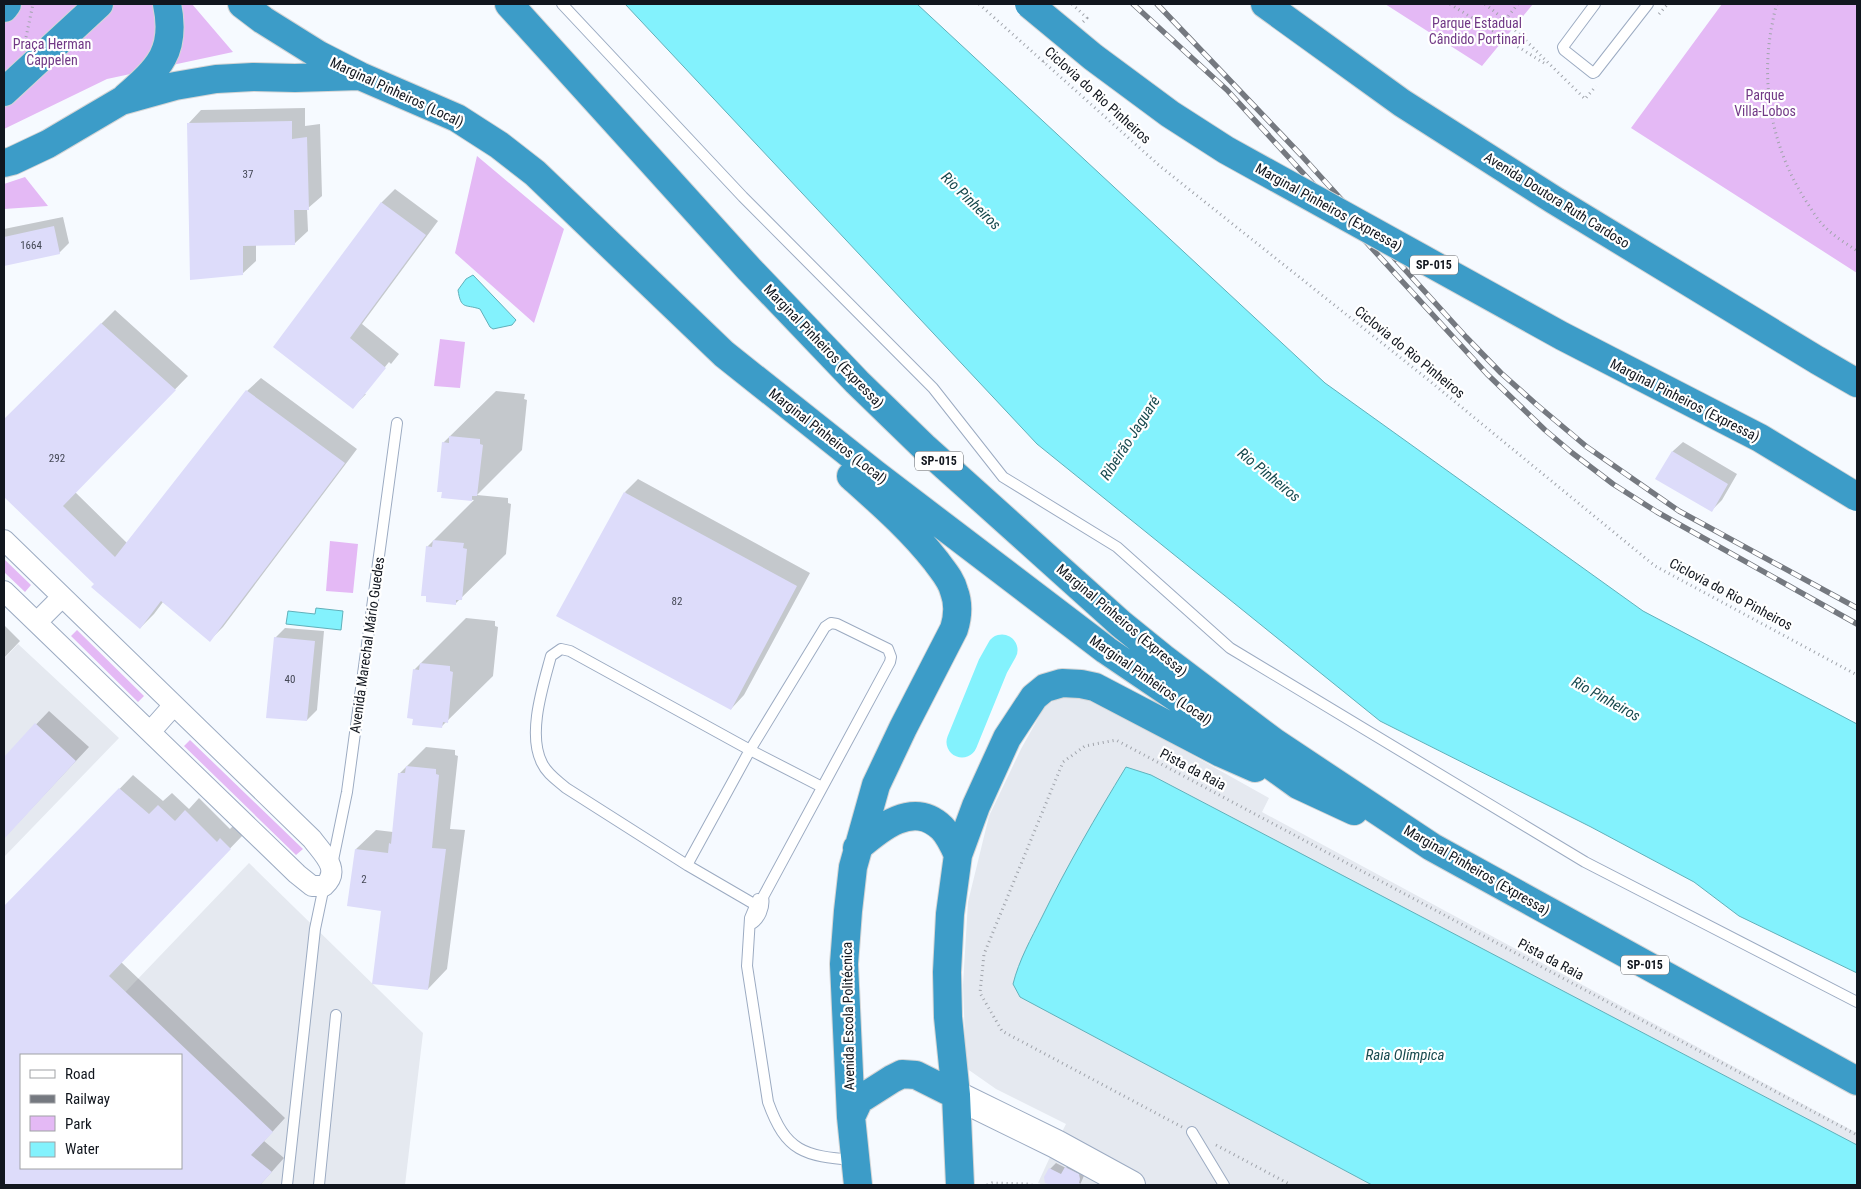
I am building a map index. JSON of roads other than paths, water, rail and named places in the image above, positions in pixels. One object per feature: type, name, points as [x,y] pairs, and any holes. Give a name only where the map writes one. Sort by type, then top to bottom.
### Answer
[{"type":"highway","points":[[4,8],[7,4]]},
{"type":"highway","points":[[4,92],[98,4]]},
{"type":"highway","points":[[4,163],[48,144],[121,101],[150,76],[161,63],[168,43],[170,16],[167,4]]},
{"type":"highway","name":"Marginal Pinheiros (Local)","points":[[242,4],[263,20],[319,55],[360,76],[456,118],[499,145],[535,173],[724,354],[875,474],[1106,650],[1190,707],[1298,785],[1432,847]]},
{"type":"highway","name":"Marginal Pinheiros (Expressa)","points":[[509,4],[756,276],[857,382],[924,448],[1121,624],[1163,658],[1274,742],[1432,847],[1857,1081]]},
{"type":"highway","name":"Marginal Pinheiros (Expressa)","points":[[1029,4],[1093,57],[1155,103],[1226,150],[1562,336],[1760,438],[1857,497]]},
{"type":"highway","name":"Avenida Doutora Ruth Cardoso","points":[[1265,4],[1402,103],[1817,360],[1857,382]]},
{"type":"highway","points":[[121,101],[174,86],[216,79],[360,76]]},
{"type":"highway","name":"Avenida Escola Politécnica","points":[[724,354],[758,394],[895,516],[923,545],[950,579],[958,605],[958,618],[954,629],[876,785],[853,868],[844,964],[851,1117],[857,1173]]},
{"type":"highway","points":[[960,1185],[956,1095],[948,1017],[947,972],[950,914],[958,855],[976,806],[1007,738],[1034,697],[1045,688],[1062,683],[1081,684],[1095,688],[1221,753],[1298,785]]},
{"type":"highway","points":[[857,848],[889,822],[915,816],[931,820],[943,828],[958,855]]},
{"type":"highway","points":[[851,1117],[859,1100],[902,1074],[916,1075],[956,1095]]},
{"type":"street","points":[[4,540],[312,839],[332,866]]},
{"type":"street","points":[[4,591],[302,879],[312,886],[324,886]]},
{"type":"street","points":[[37,622],[62,597]]},
{"type":"street","points":[[150,732],[174,705]]},
{"type":"street","name":"Avenida Marechal Mário Guedes","points":[[324,886],[331,878],[332,866]]},
{"type":"street","points":[[956,1095],[1056,1144],[1131,1185]]},
{"type":"lane","points":[[562,4],[743,197],[933,388],[1002,476],[1117,547],[1230,648],[1585,862],[1857,1002]]},
{"type":"lane","points":[[1595,4],[1563,46],[1564,50],[1593,73],[1648,4]]},
{"type":"lane","name":"Avenida Marechal Mário Guedes","points":[[332,866],[347,792],[397,423]]},
{"type":"lane","points":[[687,865],[750,750],[828,624],[836,624],[888,649],[890,652],[890,662],[763,897],[763,907],[757,920],[750,925]]},
{"type":"lane","points":[[754,904],[687,865],[566,788],[549,774],[541,762],[537,747],[536,730],[551,656],[561,649],[570,651],[750,750],[822,787]]},
{"type":"lane","points":[[287,1185],[315,928],[324,886]]},
{"type":"lane","points":[[763,897],[759,898],[754,904],[751,913],[747,966],[768,1102],[776,1123],[787,1140],[806,1153],[825,1158],[857,1173]]},
{"type":"lane","points":[[319,1185],[336,1015]]},
{"type":"lane","points":[[1192,1132],[1224,1185]]},
{"type":"water","name":"Rio Pinheiros","points":[[625,4],[917,4],[1325,383],[1643,611],[1857,724],[1857,973],[1739,916],[1694,882],[1591,827],[1380,721],[1037,444]]},
{"type":"water","points":[[473,275],[516,320],[512,325],[493,329],[480,309],[462,303],[458,290],[466,279]]},
{"type":"water","points":[[316,608],[343,611],[341,630],[286,624],[288,611],[315,614]]},
{"type":"water","name":"Raia Olímpica","points":[[1126,767],[1151,775],[1857,1145],[1857,1185],[1372,1185],[1020,997],[1013,984],[1026,950],[1072,860]]},
{"type":"waterway","name":"Ribeirão Jaguaré","points":[[962,742],[993,666],[1002,650]]},
{"type":"railway","points":[[1133,4],[1227,90],[1487,374],[1545,430],[1613,484],[1657,512],[1857,624]]},
{"type":"railway","points":[[1157,4],[1301,155],[1466,337],[1501,373],[1537,405],[1587,447],[1679,511],[1857,608]]},
{"type":"park label","name":"Parque Estadual Cândido Portinari","points":[[1477,32]]},
{"type":"park label","name":"Praça Herman Cappelen","points":[[52,52]]},
{"type":"park label","name":"Parque Villa-Lobos","points":[[1765,104]]}]
